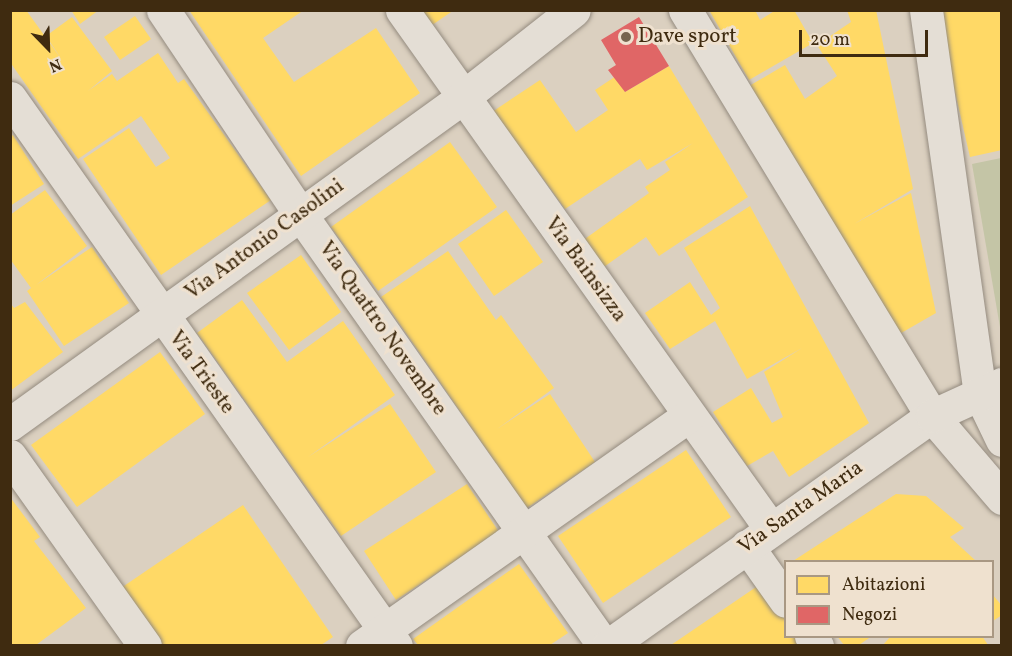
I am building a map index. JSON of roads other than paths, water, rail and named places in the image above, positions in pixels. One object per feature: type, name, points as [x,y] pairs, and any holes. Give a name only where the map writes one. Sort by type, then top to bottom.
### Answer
[{"type":"street","name":"Via Quattro Novembre","points":[[163,10],[301,215],[606,645]]},
{"type":"street","name":"Via Bainsizza","points":[[402,10],[462,98],[689,415],[759,537],[784,596]]},
{"type":"street","name":"Via Antonio Casolini","points":[[10,424],[462,98],[574,10]]},
{"type":"street","points":[[685,10],[932,416],[1002,498]]},
{"type":"street","points":[[926,10],[991,389],[1002,440]]},
{"type":"street","name":"Via Trieste","points":[[10,98],[381,640]]},
{"type":"street","name":"Via Santa Maria","points":[[606,645],[932,416],[991,389]]},
{"type":"street","points":[[381,640],[524,531],[689,415]]},
{"type":"street","points":[[10,456],[145,645]]},
{"type":"place","name":"Dave sport","points":[[626,37]]}]
